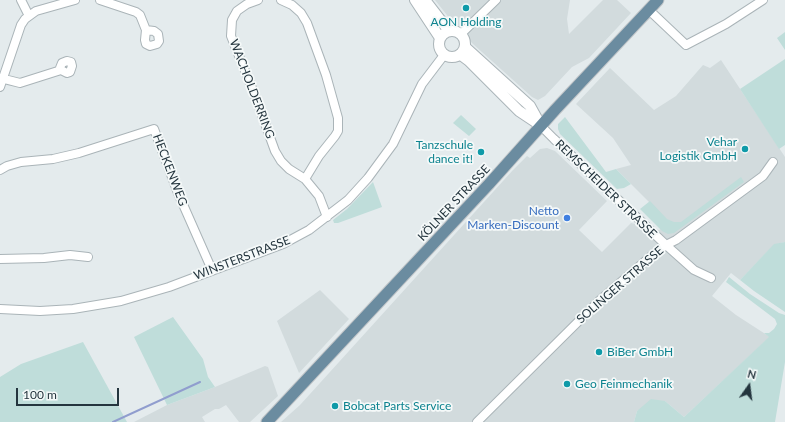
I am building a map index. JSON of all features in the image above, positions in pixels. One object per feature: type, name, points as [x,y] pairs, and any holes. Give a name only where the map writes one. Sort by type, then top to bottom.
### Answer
[{"type":"main road","name":"KÖLNER STRASSE","points":[[267,422],[658,0]]},
{"type":"street","points":[[21,0],[29,16]]},
{"type":"street","points":[[61,70],[20,84],[1,82],[22,25],[29,16],[36,12],[75,0]]},
{"type":"street","points":[[100,0],[136,12],[142,18],[146,30]]},
{"type":"street","name":"WACHOLDERRING","points":[[258,0],[247,4],[237,12],[232,20],[231,36],[280,161],[288,169],[305,179],[319,196],[327,217]]},
{"type":"street","points":[[281,0],[292,5],[301,13],[307,23],[326,75],[338,118],[338,131],[319,156],[305,179]]},
{"type":"street","points":[[415,0],[440,38],[439,47],[444,55],[453,58],[463,51]]},
{"type":"street","points":[[425,0],[449,31]]},
{"type":"street","points":[[461,34],[496,0]]},
{"type":"street","points":[[649,10],[686,45],[726,24],[763,0]]},
{"type":"street","points":[[440,38],[449,31],[454,31],[461,34],[464,38],[463,51]]},
{"type":"street","points":[[463,51],[530,106],[541,126]]},
{"type":"street","name":"WINSTERSTRASSE","points":[[0,310],[40,311],[96,305],[144,294],[169,287],[283,244],[309,230],[348,200],[385,156],[396,139],[422,84],[444,55]]},
{"type":"street","name":"REMSCHEIDER STRASSE","points":[[541,126],[666,245],[694,270],[711,278]]},
{"type":"street","name":"HECKENWEG","points":[[0,170],[7,166],[21,162],[53,159],[78,153],[154,129],[178,193],[212,270]]},
{"type":"street","name":"SOLINGER STRASSE","points":[[477,422],[595,304],[650,256],[676,240],[763,176],[773,162]]},
{"type":"street","points":[[0,259],[44,258],[70,255],[88,257]]},
{"type":"shaded area","points":[[435,0],[570,0],[567,19],[569,34],[603,0],[617,0],[631,13],[589,58],[572,67],[545,96],[538,100],[532,97],[473,44],[454,24]]},
{"type":"shaded area","points":[[721,60],[785,157],[785,242],[774,245],[740,280],[731,273],[712,296],[736,315],[770,337],[684,417],[665,401],[637,411],[634,422],[281,422],[300,405],[513,170],[527,156],[530,158],[540,149],[547,148],[555,151],[607,201],[579,230],[602,252],[631,223],[659,230],[670,223],[616,169],[631,165],[613,138],[576,104],[610,68],[654,110],[676,96],[703,65],[710,68]]},
{"type":"shaded area","points":[[320,290],[349,319],[299,373],[277,321]]},
{"type":"shaded area","points":[[265,366],[268,367],[278,396],[250,422],[239,422],[226,405],[219,409],[215,409],[202,417],[205,422],[134,422],[167,405]]},
{"type":"green space","points":[[785,32],[785,50],[777,38]]},
{"type":"green space","points":[[785,59],[785,145],[779,149],[740,89]]},
{"type":"green space","points":[[461,115],[476,129],[469,136],[453,123]]},
{"type":"green space","points":[[565,117],[606,172],[616,169],[631,184],[624,188],[617,189],[560,134],[558,124]]},
{"type":"green space","points":[[741,177],[744,182],[674,233],[668,234],[662,231],[640,209],[650,201],[667,219],[674,222],[681,222]]},
{"type":"green space","points":[[373,182],[382,207],[338,223],[334,223],[333,220],[347,209]]},
{"type":"green space","points":[[785,242],[785,312],[740,280],[774,244]]},
{"type":"green space","points":[[729,277],[750,294],[779,313],[785,315],[785,362],[775,422],[634,422],[637,411],[651,399],[665,401],[684,417],[769,337],[764,333],[769,333],[774,329],[777,324],[775,319],[726,282]]},
{"type":"green space","points":[[173,317],[203,359],[208,377],[215,387],[167,405],[134,337]]},
{"type":"green space","points":[[83,342],[127,422],[0,422],[0,377],[21,364]]},
{"type":"waterway","points":[[113,422],[200,382]]},
{"type":"place","name":"AON Holding","points":[[466,8]]},
{"type":"place","name":"Vehar Logistik GmbH","points":[[745,149]]},
{"type":"place","name":"Tanzschule dance it!","points":[[481,152]]},
{"type":"place","name":"Netto Marken-Discount","points":[[567,218]]},
{"type":"place","name":"BiBer GmbH","points":[[599,352]]},
{"type":"place","name":"Geo Feinmechanik","points":[[567,384]]},
{"type":"place","name":"Bobcat Parts Service","points":[[335,406]]}]
